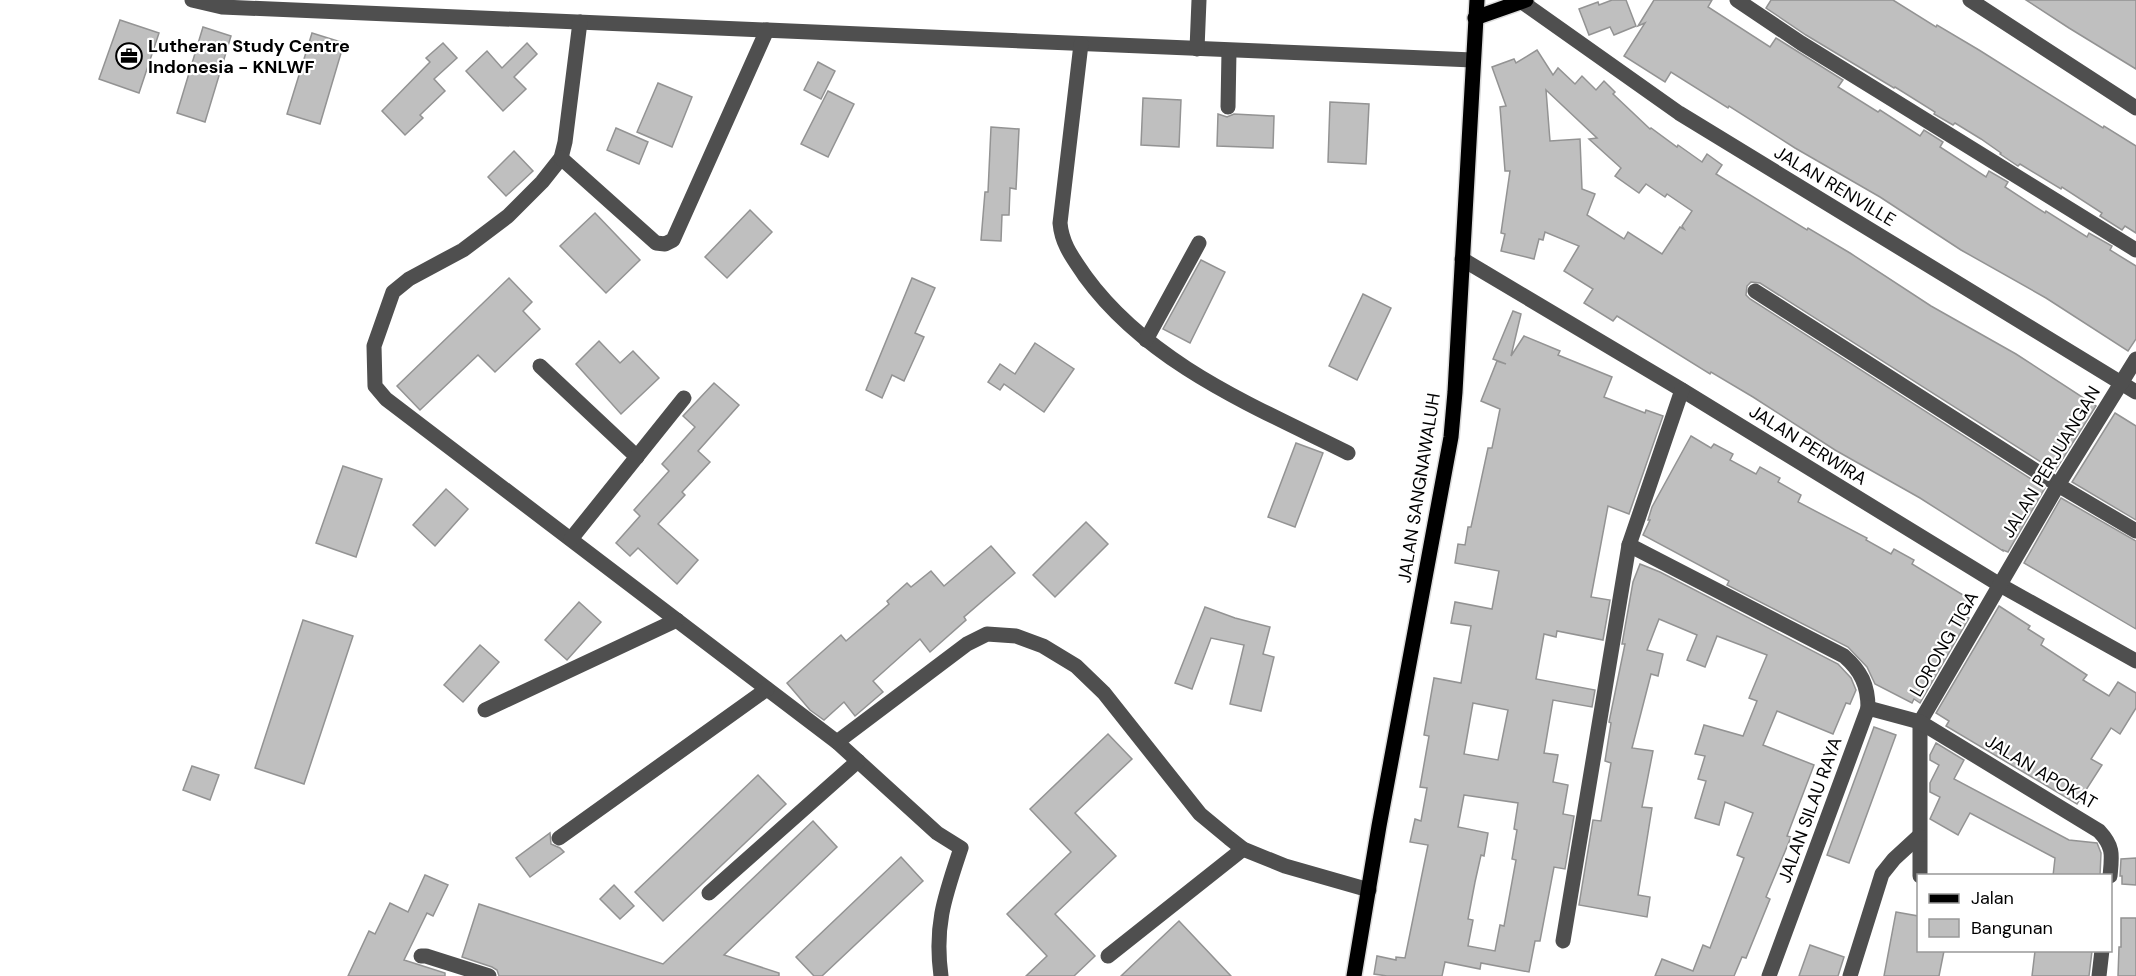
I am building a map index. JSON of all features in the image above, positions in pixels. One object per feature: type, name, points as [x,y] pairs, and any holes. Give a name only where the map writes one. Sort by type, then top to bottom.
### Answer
[{"type":"main road","name":"JALAN SANGNAWALUH","points":[[1354,976],[1451,437],[1477,0]]},
{"type":"main road","points":[[1475,18],[1524,1]]},
{"type":"street","points":[[192,0],[222,7],[394,7],[580,22],[1473,60]]},
{"type":"street","points":[[1197,49],[1199,0]]},
{"type":"street","points":[[1737,0],[1811,49],[2136,250]]},
{"type":"street","points":[[1970,0],[2136,108]]},
{"type":"street","name":"JALAN RENVILLE","points":[[1524,1],[1679,113],[2136,392]]},
{"type":"street","points":[[580,22],[566,142],[561,158],[542,182],[508,216],[463,250],[409,279],[393,292],[374,346],[375,386],[386,399],[837,742],[937,833],[961,849],[949,884],[938,934],[941,976]]},
{"type":"street","points":[[561,158],[656,243],[665,244],[673,240],[767,30]]},
{"type":"street","points":[[1082,44],[1062,209],[1061,233],[1065,248],[1097,291],[1146,340],[1207,382],[1348,453]]},
{"type":"street","points":[[1228,107],[1229,51]]},
{"type":"street","points":[[1146,340],[1199,243]]},
{"type":"street","name":"JALAN PERWIRA","points":[[1462,259],[1682,390],[2000,585],[2136,661]]},
{"type":"street","points":[[1755,291],[2058,485],[2136,531]]},
{"type":"street","name":"JALAN PERJUANGAN","points":[[2000,585],[2058,485],[2136,359]]},
{"type":"street","points":[[540,366],[637,457]]},
{"type":"street","points":[[1563,941],[1629,545],[1682,390]]},
{"type":"street","points":[[571,539],[684,398]]},
{"type":"street","points":[[1629,545],[1844,656],[1863,677],[1868,692],[1868,708],[1920,722],[1920,874]]},
{"type":"street","name":"LORONG TIGA","points":[[1920,722],[2000,585]]},
{"type":"street","points":[[485,710],[677,620]]},
{"type":"street","points":[[837,742],[967,644],[987,634],[1016,636],[1043,646],[1076,666],[1104,693],[1200,814],[1243,849],[1285,866],[1369,890]]},
{"type":"street","points":[[559,838],[767,689]]},
{"type":"street","name":"JALAN SILAU RAYA","points":[[1769,976],[1868,708]]},
{"type":"street","name":"JALAN APOKAT","points":[[1920,722],[2099,831],[2109,842],[2112,854],[2110,874]]},
{"type":"street","points":[[709,893],[858,762]]},
{"type":"street","points":[[1850,976],[1882,874],[1894,859],[1919,836]]},
{"type":"street","points":[[1108,956],[1243,849]]},
{"type":"street","points":[[2099,976],[2102,952]]},
{"type":"street","points":[[420,956],[489,976]]},
{"type":"building","points":[[1612,0],[1626,0],[1636,26],[1614,35],[1610,27],[1589,35],[1579,9]]},
{"type":"building","points":[[1654,0],[1712,0],[1708,7],[1770,47],[1776,38],[1843,80],[1838,87],[1878,112],[1880,110],[1920,136],[1924,130],[1943,142],[1940,147],[1986,177],[1989,171],[2008,182],[2005,187],[2045,213],[2046,211],[2087,237],[2089,233],[2112,246],[2110,250],[2136,266],[2136,339],[2128,351],[2046,298],[1961,250],[1880,197],[1671,72],[1665,82],[1624,56],[1645,23],[1638,26]]},
{"type":"building","points":[[1771,0],[1893,0],[2136,146],[2136,233],[2125,226],[2122,230],[2100,216],[2102,213],[2062,187],[2061,189],[2020,164],[2018,166],[1981,139],[1955,123],[1953,125],[1934,114],[1935,112],[1895,87],[1806,35],[1766,8]]},
{"type":"building","points":[[2026,0],[2136,0],[2136,69],[2069,28]]},
{"type":"building","name":"Lutheran Study Centre Indonesia - KNLWF","points":[[120,20],[159,33],[139,93],[99,79]]},
{"type":"building","points":[[203,27],[231,36],[205,122],[177,113]]},
{"type":"building","points":[[312,33],[344,43],[320,124],[287,114]]},
{"type":"building","points":[[443,43],[457,58],[434,79],[445,91],[420,115],[423,118],[405,135],[382,111],[430,62],[426,58]]},
{"type":"building","points":[[527,43],[537,54],[514,77],[526,89],[503,111],[466,71],[487,51],[502,68]]},
{"type":"building","points":[[1537,50],[1553,75],[1558,68],[1575,84],[1582,76],[1596,90],[1604,81],[1615,92],[1613,94],[1650,129],[1702,162],[1707,154],[1722,165],[1716,174],[1807,230],[1808,228],[1850,253],[1931,306],[2016,354],[2096,406],[2055,471],[1760,283],[1751,282],[1747,286],[1746,295],[1750,299],[2045,488],[2008,552],[1920,498],[1835,450],[1753,397],[1711,372],[1710,374],[1617,316],[1613,321],[1584,303],[1593,289],[1564,271],[1579,246],[1545,232],[1543,240],[1539,239],[1534,259],[1501,251],[1505,234],[1501,233],[1510,171],[1505,171],[1500,107],[1506,106],[1492,67],[1514,59],[1516,63]],"holes":[[[1546,90],[1597,138],[1589,139],[1621,168],[1615,176],[1639,193],[1646,184],[1665,197],[1667,194],[1692,211],[1682,226],[1684,229],[1680,227],[1662,254],[1628,232],[1624,239],[1587,215],[1595,194],[1582,189],[1580,139],[1550,141]]]},
{"type":"building","points":[[818,62],[835,71],[821,99],[804,90]]},
{"type":"building","points":[[658,83],[692,97],[672,147],[637,132]]},
{"type":"building","points":[[828,91],[854,104],[828,157],[801,144]]},
{"type":"building","points":[[1143,98],[1181,100],[1179,147],[1141,145]]},
{"type":"building","points":[[1330,102],[1369,104],[1366,164],[1328,162]]},
{"type":"building","points":[[1218,114],[1227,117],[1234,114],[1274,116],[1273,148],[1217,146]]},
{"type":"building","points":[[991,127],[1019,129],[1016,189],[1010,188],[1009,215],[1002,215],[1001,241],[981,240],[985,192],[988,192]]},
{"type":"building","points":[[616,128],[648,142],[639,164],[607,150]]},
{"type":"building","points":[[514,151],[533,171],[506,196],[488,177]]},
{"type":"building","points":[[750,210],[772,232],[727,278],[705,257]]},
{"type":"building","points":[[595,213],[640,260],[606,293],[560,246]]},
{"type":"building","points":[[1201,260],[1225,272],[1190,343],[1163,329]]},
{"type":"building","points":[[509,278],[532,302],[523,311],[540,329],[495,372],[478,355],[420,410],[397,386]]},
{"type":"building","points":[[912,278],[935,288],[915,333],[924,337],[904,381],[892,375],[882,398],[866,390]]},
{"type":"building","points":[[1363,294],[1391,308],[1357,380],[1329,366]]},
{"type":"building","points":[[1513,311],[1521,314],[1511,356],[1524,336],[1560,351],[1558,355],[1612,377],[1604,397],[1645,413],[1646,410],[1663,416],[1629,514],[1608,506],[1591,597],[1610,600],[1603,640],[1557,631],[1556,637],[1544,634],[1536,679],[1595,690],[1592,707],[1553,700],[1544,753],[1558,755],[1553,782],[1568,785],[1563,814],[1574,816],[1565,869],[1554,867],[1540,941],[1535,941],[1529,972],[1481,963],[1480,969],[1445,962],[1442,976],[1374,974],[1377,956],[1396,960],[1396,957],[1405,958],[1428,845],[1410,842],[1415,819],[1421,821],[1427,788],[1420,787],[1429,736],[1424,735],[1434,678],[1461,683],[1471,626],[1451,623],[1455,602],[1492,609],[1499,571],[1455,563],[1458,544],[1465,545],[1468,527],[1471,527],[1488,448],[1492,448],[1500,409],[1481,401],[1497,361],[1506,364],[1493,359]],"holes":[[[1473,703],[1508,710],[1498,760],[1464,754]],[[1464,795],[1518,803],[1514,829],[1517,830],[1512,859],[1516,860],[1504,926],[1500,925],[1495,951],[1468,946],[1473,920],[1468,919],[1481,855],[1484,856],[1488,833],[1458,827]]]},
{"type":"building","points":[[599,341],[620,363],[633,351],[659,378],[621,414],[576,364]]},
{"type":"building","points":[[1035,343],[1074,369],[1044,412],[1004,384],[1000,390],[988,382],[1000,364],[1015,374]]},
{"type":"building","points":[[714,383],[739,405],[698,451],[710,462],[682,492],[685,495],[658,524],[698,560],[677,584],[638,548],[630,556],[616,543],[640,516],[634,510],[669,471],[662,464],[695,427],[683,416]]},
{"type":"building","points":[[2115,413],[2136,426],[2136,520],[2072,482]]},
{"type":"building","points":[[1691,436],[1711,448],[1714,444],[1733,454],[1730,460],[1756,474],[1760,467],[1780,478],[1778,482],[1801,495],[1798,502],[1867,538],[1866,540],[1891,554],[1894,549],[1914,560],[1912,564],[1968,598],[1960,613],[1969,618],[1920,703],[1914,699],[1912,703],[1875,684],[1867,667],[1848,647],[1727,585],[1729,581],[1643,535],[1650,520],[1648,520],[1652,507]]},
{"type":"building","points":[[1296,443],[1323,453],[1295,527],[1268,517]]},
{"type":"building","points":[[343,466],[382,479],[356,557],[316,543]]},
{"type":"building","points":[[446,489],[468,509],[435,546],[413,525]]},
{"type":"building","points":[[2061,498],[2136,541],[2136,629],[2024,563]]},
{"type":"building","points":[[1086,522],[1108,544],[1055,597],[1033,575]]},
{"type":"building","points":[[991,546],[1015,573],[964,617],[966,620],[930,652],[920,639],[873,681],[883,692],[855,716],[844,702],[824,720],[810,710],[787,683],[841,635],[846,641],[889,604],[887,601],[907,583],[911,587],[931,571],[944,586]]},
{"type":"building","points":[[1640,564],[1660,572],[1838,664],[1851,678],[1856,690],[1850,704],[1846,703],[1833,734],[1777,711],[1763,745],[1814,765],[1787,836],[1791,837],[1766,897],[1770,899],[1746,958],[1742,957],[1734,976],[1655,976],[1662,959],[1693,971],[1703,945],[1710,948],[1744,858],[1737,855],[1753,813],[1725,802],[1719,825],[1695,818],[1706,781],[1698,779],[1705,756],[1695,754],[1704,725],[1743,736],[1757,701],[1749,698],[1767,655],[1717,636],[1705,667],[1687,660],[1697,635],[1659,619],[1647,650],[1663,654],[1658,676],[1651,674],[1632,748],[1653,751],[1642,807],[1652,808],[1638,895],[1650,897],[1647,917],[1579,905],[1593,820],[1601,821],[1611,763],[1605,761],[1611,723],[1609,722],[1625,644],[1622,644],[1633,582]]},
{"type":"building","points":[[579,602],[601,622],[567,660],[545,640]]},
{"type":"building","points":[[1999,606],[2030,626],[2028,629],[2044,639],[2041,645],[2087,675],[2083,680],[2109,696],[2118,682],[2136,693],[2136,708],[2120,734],[2111,728],[2091,759],[2102,765],[2077,804],[1946,726],[1949,721],[1936,713]]},
{"type":"building","points":[[1205,607],[1270,627],[1263,654],[1274,657],[1261,711],[1230,704],[1244,645],[1211,638],[1192,689],[1175,683]]},
{"type":"building","points":[[303,620],[353,636],[304,784],[255,768]]},
{"type":"building","points":[[480,645],[499,662],[463,702],[444,685]]},
{"type":"building","points":[[1874,727],[1896,735],[1849,863],[1827,855]]},
{"type":"building","points":[[1108,734],[1132,759],[1075,813],[1116,856],[1055,914],[1095,956],[1074,976],[1026,976],[1047,956],[1007,914],[1071,852],[1030,809]]},
{"type":"building","points":[[1936,743],[1964,760],[1954,779],[2069,840],[2097,843],[2101,853],[2100,874],[2053,874],[2055,858],[1970,813],[1958,835],[1930,819],[1940,797],[1930,792],[1930,783],[1939,765],[1930,760]]},
{"type":"building","points":[[192,766],[219,775],[210,800],[183,790]]},
{"type":"building","points":[[758,775],[786,804],[663,921],[635,892]]},
{"type":"building","points":[[813,821],[837,847],[724,955],[779,973],[779,976],[499,976],[497,970],[492,967],[462,957],[479,904],[663,964]]},
{"type":"building","points":[[550,833],[551,844],[564,852],[530,877],[516,858]]},
{"type":"building","points":[[901,857],[923,881],[822,976],[814,976],[796,957]]},
{"type":"building","points":[[2136,858],[2136,885],[2122,884],[2121,859]]},
{"type":"building","points":[[425,875],[448,885],[433,916],[427,913],[404,960],[445,973],[445,976],[348,976],[369,931],[375,934],[390,903],[408,912]]},
{"type":"building","points":[[614,885],[634,906],[620,919],[600,899]]},
{"type":"building","points":[[1896,912],[1917,916],[1917,952],[1944,952],[1939,976],[1884,976]]},
{"type":"building","points":[[2121,918],[2136,918],[2136,976],[2118,976]]},
{"type":"building","points":[[1179,921],[1231,976],[1121,976]]},
{"type":"building","points":[[1810,945],[1844,957],[1838,976],[1799,976]]},
{"type":"building","points":[[2035,952],[2092,952],[2089,976],[2032,976]]},
{"type":"place","name":"Lutheran Study Centre Indonesia - KNLWF","points":[[129,56]]}]
